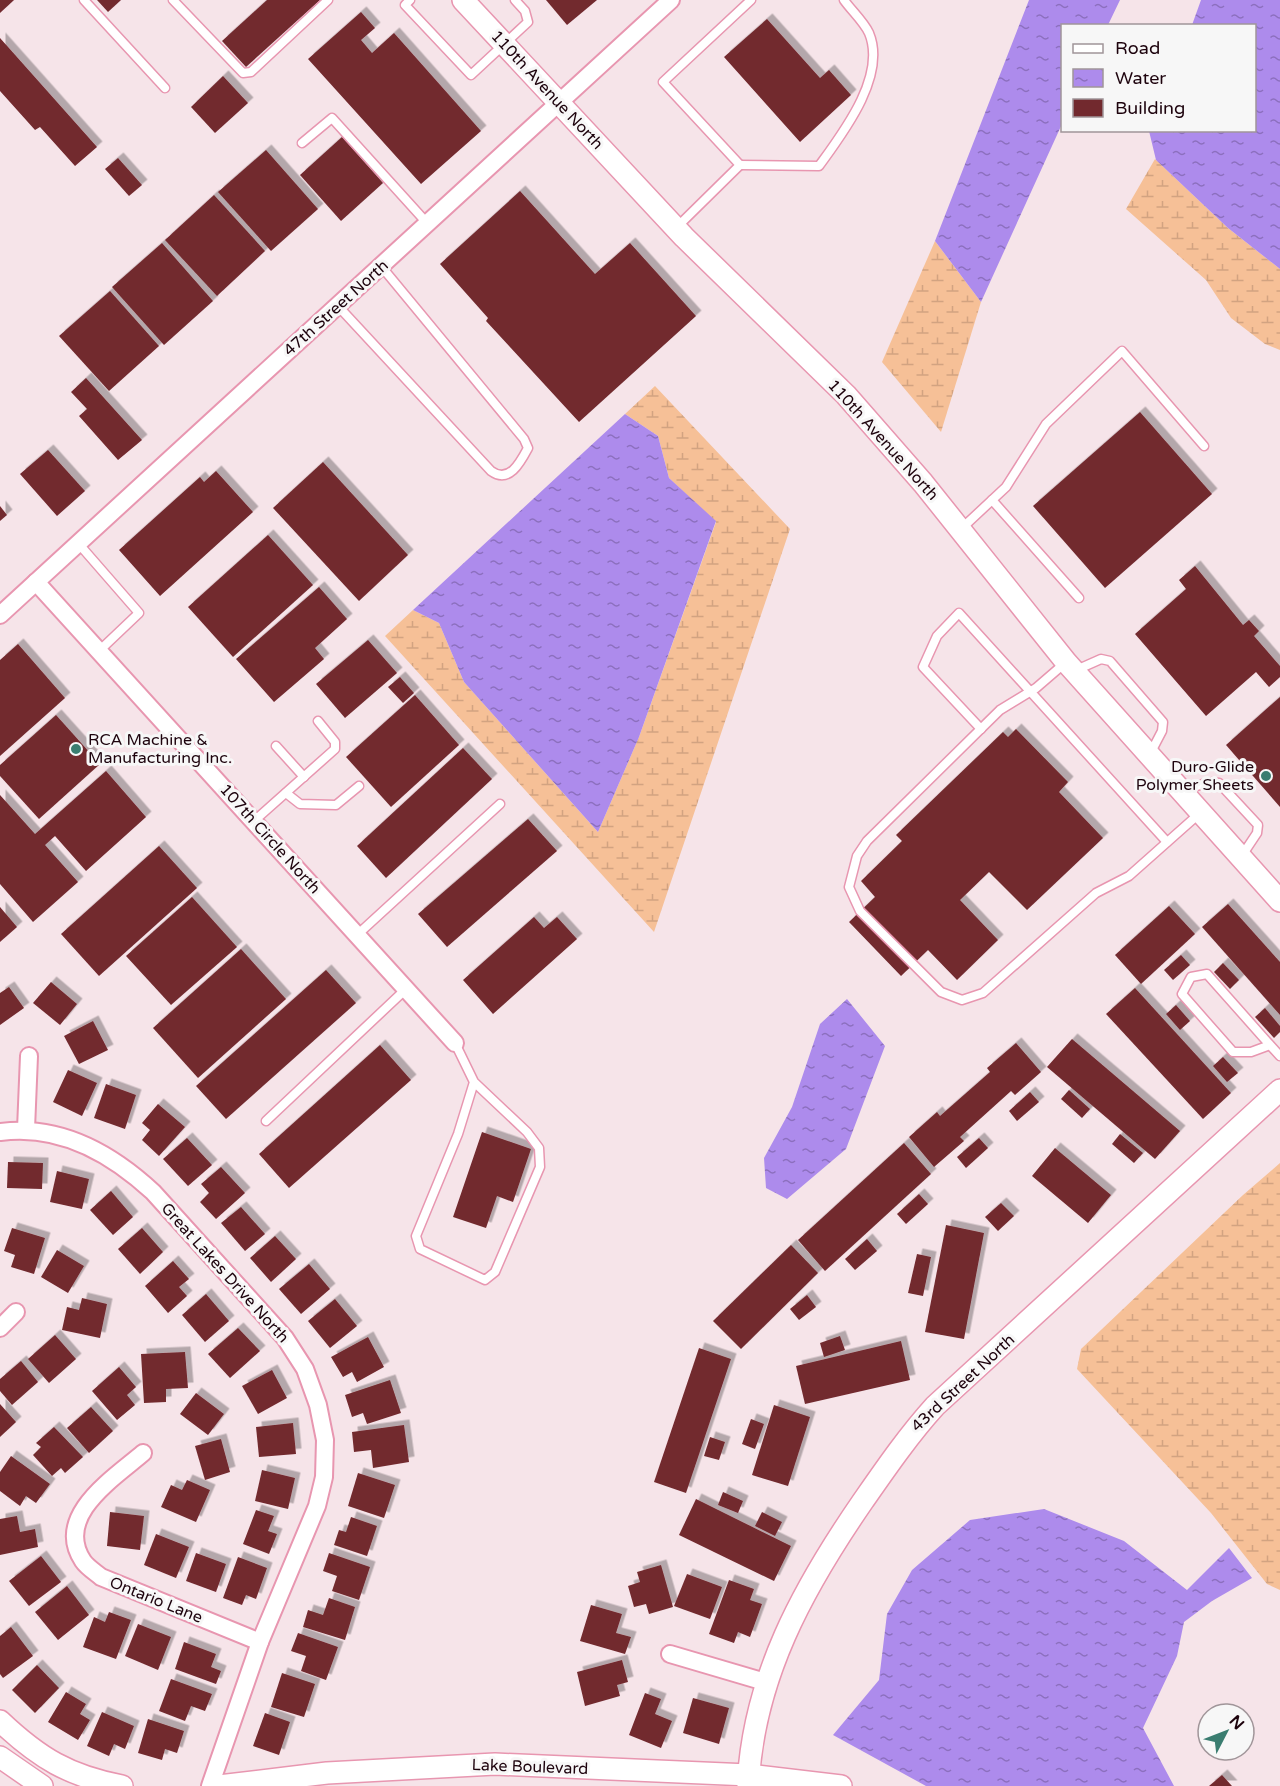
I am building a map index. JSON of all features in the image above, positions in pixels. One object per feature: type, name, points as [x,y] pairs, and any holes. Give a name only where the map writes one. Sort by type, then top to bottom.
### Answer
[{"type":"street","name":"110th Avenue North","points":[[463,0],[676,228],[846,394],[961,530],[1070,667],[1280,901]]},
{"type":"street","name":"47th Street North","points":[[0,615],[671,0]]},
{"type":"street","name":"107th Circle North","points":[[36,582],[455,1042]]},
{"type":"street","points":[[26,1129],[29,1056]]},
{"type":"street","name":"43rd Street North","points":[[749,1781],[754,1727],[765,1682],[785,1632],[834,1542],[908,1436],[935,1406],[1280,1090]]},
{"type":"street","name":"Great Lakes Drive North","points":[[0,1132],[26,1129],[65,1137],[103,1153],[130,1171],[153,1192],[285,1338],[305,1370],[318,1405],[325,1440],[324,1477],[317,1506],[260,1642],[210,1786]]},
{"type":"street","points":[[0,1328],[16,1312]]},
{"type":"street","name":"Ontario Lane","points":[[143,1453],[89,1501],[76,1521],[76,1541],[83,1561],[101,1577],[260,1642]]},
{"type":"street","points":[[670,1654],[765,1682]]},
{"type":"street","points":[[0,1721],[26,1746],[57,1766],[89,1780],[122,1786]]},
{"type":"street","points":[[0,1757],[42,1786]]},
{"type":"street","name":"Lake Boulevard","points":[[219,1786],[327,1773],[495,1764],[840,1786]]},
{"type":"lane","points":[[84,0],[165,88]]},
{"type":"lane","points":[[173,0],[243,73],[250,72],[328,0]]},
{"type":"lane","points":[[410,0],[405,5],[471,75],[528,22],[525,11],[515,0]]},
{"type":"lane","points":[[740,165],[663,82],[750,0]]},
{"type":"lane","points":[[676,228],[740,165],[819,166],[850,123],[874,67],[869,33],[844,0]]},
{"type":"lane","points":[[302,143],[332,118],[427,223]]},
{"type":"lane","points":[[338,306],[491,471],[499,476],[506,476],[514,469],[528,448],[524,439],[381,266]]},
{"type":"lane","points":[[961,530],[1006,487],[1046,424],[1122,351],[1204,446]]},
{"type":"lane","points":[[992,500],[1079,598]]},
{"type":"lane","points":[[78,543],[139,613],[99,651]]},
{"type":"lane","points":[[981,729],[923,667],[937,636],[959,613],[1167,842]]},
{"type":"lane","points":[[1149,756],[1162,731],[1163,722],[1152,708],[1105,658],[1070,667],[1000,710],[867,840],[857,856],[849,887],[860,911],[941,992],[962,1000],[983,993],[1096,893],[1129,876],[1200,813]]},
{"type":"lane","points":[[254,821],[335,749],[335,742],[318,721]]},
{"type":"lane","points":[[276,746],[304,777]]},
{"type":"lane","points":[[1181,791],[1209,782],[1223,785],[1258,825],[1257,834],[1241,858]]},
{"type":"lane","points":[[286,793],[300,804],[336,805],[358,786]]},
{"type":"lane","points":[[357,935],[500,804]]},
{"type":"lane","points":[[1270,1045],[1251,1052],[1233,1052],[1182,994],[1191,977],[1207,974],[1280,1056]]},
{"type":"lane","points":[[266,1121],[406,989]]},
{"type":"lane","points":[[455,1042],[474,1082],[527,1132],[539,1148],[540,1167],[495,1272],[485,1280],[420,1249],[416,1236],[458,1134],[474,1082]]},
{"type":"green space","points":[[1155,159],[1228,228],[1280,269],[1280,350],[1265,344],[1231,318],[1206,280],[1126,209]]},
{"type":"green space","points":[[935,241],[981,302],[941,432],[882,362]]},
{"type":"green space","points":[[655,386],[790,529],[654,932],[385,636],[413,610],[439,623],[464,682],[598,832],[639,737],[716,522],[669,478],[658,436],[625,414]]},
{"type":"green space","points":[[1280,1163],[1280,1590],[1267,1584],[1211,1513],[1077,1369],[1081,1349],[1243,1195]]},
{"type":"water","points":[[1029,0],[1120,0],[1108,24],[1061,24],[1061,126],[981,302],[935,241]]},
{"type":"water","points":[[1201,0],[1280,0],[1280,269],[1228,228],[1156,160],[1149,132],[1256,132],[1256,24],[1192,24]]},
{"type":"water","points":[[625,414],[658,436],[669,478],[716,521],[639,737],[598,832],[464,682],[439,623],[413,610]]},
{"type":"water","points":[[847,999],[885,1046],[846,1149],[787,1199],[766,1188],[764,1158],[792,1107],[820,1024]]},
{"type":"water","points":[[1044,1509],[1124,1541],[1187,1590],[1229,1548],[1252,1578],[1212,1601],[1184,1622],[1177,1656],[1143,1728],[1174,1786],[926,1786],[833,1735],[879,1680],[887,1614],[912,1570],[970,1520]]},
{"type":"building","points":[[0,0],[14,0],[0,13]]},
{"type":"building","points":[[97,0],[121,0],[108,12]]},
{"type":"building","points":[[267,0],[320,0],[246,67],[222,41]]},
{"type":"building","points":[[546,0],[597,0],[567,25]]},
{"type":"building","points":[[361,12],[375,28],[361,40],[372,53],[394,33],[481,131],[421,184],[308,59]]},
{"type":"building","points":[[767,19],[820,78],[829,70],[851,95],[800,142],[724,57]]},
{"type":"building","points":[[0,38],[97,147],[75,166],[40,127],[35,130],[0,91]]},
{"type":"building","points":[[223,76],[248,103],[215,133],[191,107]]},
{"type":"building","points":[[342,137],[383,183],[341,221],[300,175]]},
{"type":"building","points":[[266,150],[318,209],[271,251],[218,192]]},
{"type":"building","points":[[118,158],[142,185],[129,196],[105,169]]},
{"type":"building","points":[[520,191],[595,274],[630,243],[696,316],[579,422],[486,321],[488,318],[440,264]]},
{"type":"building","points":[[214,195],[265,251],[217,296],[165,240]]},
{"type":"building","points":[[162,243],[213,301],[164,345],[112,287]]},
{"type":"building","points":[[110,291],[159,346],[109,391],[59,336]]},
{"type":"building","points":[[86,378],[142,440],[118,460],[79,416],[87,409],[71,392]]},
{"type":"building","points":[[1140,412],[1212,494],[1105,588],[1033,506]]},
{"type":"building","points":[[48,450],[85,491],[57,516],[20,474]]},
{"type":"building","points":[[323,462],[408,555],[359,601],[273,508]]},
{"type":"building","points":[[216,471],[253,512],[160,596],[119,550],[200,477],[204,482]]},
{"type":"building","points":[[0,506],[7,515],[0,521]]},
{"type":"building","points":[[268,535],[313,585],[233,657],[188,607]]},
{"type":"building","points":[[1195,566],[1243,625],[1249,620],[1259,631],[1254,636],[1280,666],[1280,677],[1269,687],[1256,672],[1206,716],[1135,634],[1186,589],[1179,580]]},
{"type":"building","points":[[319,587],[347,619],[315,648],[324,659],[274,702],[236,659]]},
{"type":"building","points":[[368,640],[397,673],[345,718],[316,684]]},
{"type":"building","points":[[18,644],[65,698],[0,756],[0,660]]},
{"type":"building","points":[[400,677],[414,693],[403,703],[388,687]]},
{"type":"building","points":[[415,695],[459,745],[391,807],[346,757]]},
{"type":"building","name":"Duro-Glide Polymer Sheets","points":[[1280,697],[1280,807],[1226,745]]},
{"type":"building","points":[[56,715],[100,764],[39,819],[0,776],[0,765]]},
{"type":"building","points":[[1016,729],[1068,782],[1059,792],[1103,838],[1027,910],[989,872],[960,900],[998,940],[957,980],[928,950],[901,976],[849,922],[875,897],[861,881],[902,841],[896,835],[1003,732],[1008,737]]},
{"type":"building","points":[[463,748],[492,779],[386,878],[357,846]]},
{"type":"building","points":[[106,771],[146,817],[86,871],[55,836],[45,845],[78,882],[33,922],[0,884],[0,795],[35,834]]},
{"type":"building","points":[[528,819],[557,851],[447,947],[418,914]]},
{"type":"building","points":[[159,846],[197,888],[99,976],[61,934]]},
{"type":"building","points":[[192,897],[237,947],[171,1005],[126,956]]},
{"type":"building","points":[[1228,904],[1280,962],[1280,1015],[1202,927]]},
{"type":"building","points":[[1169,906],[1195,934],[1141,984],[1115,955]]},
{"type":"building","points":[[0,907],[17,927],[0,942]]},
{"type":"building","points":[[534,917],[544,928],[557,917],[577,939],[493,1014],[463,980]]},
{"type":"building","points":[[241,949],[286,999],[198,1078],[153,1028]]},
{"type":"building","points":[[1181,955],[1190,965],[1173,980],[1164,970]]},
{"type":"building","points":[[1223,963],[1239,980],[1230,989],[1214,972]]},
{"type":"building","points":[[326,970],[356,1003],[226,1119],[196,1086]]},
{"type":"building","points":[[51,982],[77,1004],[60,1025],[33,1003]]},
{"type":"building","points":[[9,987],[24,1008],[0,1025],[0,993]]},
{"type":"building","points":[[1135,988],[1231,1093],[1203,1119],[1106,1014]]},
{"type":"building","points":[[1176,1005],[1190,1021],[1180,1030],[1166,1014]]},
{"type":"building","points":[[1265,1008],[1280,1026],[1280,1032],[1274,1038],[1255,1017]]},
{"type":"building","points":[[93,1021],[108,1050],[79,1064],[64,1036]]},
{"type":"building","points":[[1072,1039],[1180,1131],[1155,1159],[1047,1067]]},
{"type":"building","points":[[1016,1043],[1041,1072],[1015,1095],[1011,1091],[960,1137],[964,1141],[934,1167],[909,1137],[937,1112],[940,1116],[990,1072],[987,1068]]},
{"type":"building","points":[[380,1045],[411,1080],[289,1188],[259,1154]]},
{"type":"building","points":[[1223,1057],[1238,1073],[1227,1082],[1213,1066]]},
{"type":"building","points":[[68,1070],[97,1083],[82,1116],[53,1102]]},
{"type":"building","points":[[106,1084],[136,1095],[125,1129],[94,1118]]},
{"type":"building","points":[[1069,1090],[1090,1109],[1082,1118],[1061,1099]]},
{"type":"building","points":[[1030,1092],[1039,1102],[1017,1121],[1009,1111]]},
{"type":"building","points":[[158,1104],[185,1127],[159,1156],[142,1140],[150,1130],[142,1123]]},
{"type":"building","points":[[482,1132],[531,1149],[513,1202],[497,1196],[486,1228],[453,1217]]},
{"type":"building","points":[[1120,1134],[1143,1153],[1134,1163],[1112,1144]]},
{"type":"building","points":[[187,1138],[212,1165],[188,1186],[163,1159]]},
{"type":"building","points":[[979,1138],[988,1148],[966,1168],[957,1157]]},
{"type":"building","points":[[904,1143],[931,1174],[825,1271],[798,1240]]},
{"type":"building","points":[[1055,1148],[1111,1195],[1088,1223],[1032,1176]]},
{"type":"building","points":[[8,1162],[43,1163],[42,1189],[7,1188]]},
{"type":"building","points":[[221,1167],[245,1193],[216,1219],[200,1202],[209,1193],[201,1184]]},
{"type":"building","points":[[57,1171],[89,1179],[82,1209],[50,1202]]},
{"type":"building","points":[[111,1191],[133,1217],[113,1235],[90,1210]]},
{"type":"building","points":[[919,1194],[928,1204],[906,1224],[897,1214]]},
{"type":"building","points":[[1001,1203],[1014,1216],[998,1231],[985,1217]]},
{"type":"building","points":[[241,1207],[265,1234],[245,1251],[221,1223]]},
{"type":"building","points":[[946,1225],[984,1233],[964,1339],[925,1332]]},
{"type":"building","points":[[12,1228],[45,1238],[34,1274],[11,1267],[15,1255],[4,1251]]},
{"type":"building","points":[[142,1228],[163,1252],[140,1274],[118,1249]]},
{"type":"building","points":[[275,1236],[296,1259],[271,1282],[250,1258]]},
{"type":"building","points":[[867,1239],[877,1251],[855,1270],[845,1259]]},
{"type":"building","points":[[791,1245],[818,1273],[741,1349],[713,1321]]},
{"type":"building","points":[[57,1250],[84,1266],[68,1293],[41,1277]]},
{"type":"building","points":[[917,1254],[931,1257],[923,1296],[908,1293]]},
{"type":"building","points":[[173,1261],[189,1279],[179,1287],[187,1296],[168,1313],[145,1286]]},
{"type":"building","points":[[309,1264],[330,1289],[301,1314],[279,1289]]},
{"type":"building","points":[[206,1294],[229,1321],[205,1342],[182,1315]]},
{"type":"building","points":[[807,1295],[816,1307],[799,1320],[790,1309]]},
{"type":"building","points":[[82,1298],[107,1304],[100,1338],[62,1330],[67,1307],[79,1310]]},
{"type":"building","points":[[335,1299],[357,1326],[330,1348],[308,1321]]},
{"type":"building","points":[[238,1328],[260,1351],[230,1378],[208,1354]]},
{"type":"building","points":[[55,1335],[76,1359],[49,1383],[28,1359]]},
{"type":"building","points":[[840,1336],[845,1350],[824,1357],[820,1343]]},
{"type":"building","points":[[368,1337],[384,1367],[357,1382],[352,1372],[343,1377],[331,1357]]},
{"type":"building","points":[[901,1341],[910,1380],[805,1404],[796,1366]]},
{"type":"building","points":[[699,1348],[731,1359],[686,1493],[654,1482]]},
{"type":"building","points":[[185,1352],[188,1388],[166,1389],[166,1402],[144,1403],[141,1354]]},
{"type":"building","points":[[21,1361],[38,1382],[12,1405],[0,1391],[0,1379]]},
{"type":"building","points":[[119,1367],[136,1387],[127,1395],[135,1405],[117,1420],[92,1391]]},
{"type":"building","points":[[272,1370],[287,1398],[258,1414],[242,1386]]},
{"type":"building","points":[[390,1380],[401,1413],[367,1424],[363,1413],[352,1417],[345,1395]]},
{"type":"building","points":[[196,1393],[224,1414],[208,1435],[180,1414]]},
{"type":"building","points":[[0,1404],[16,1422],[0,1437]]},
{"type":"building","points":[[774,1405],[810,1417],[788,1486],[752,1475]]},
{"type":"building","points":[[91,1407],[113,1431],[89,1453],[67,1428]]},
{"type":"building","points":[[751,1419],[764,1424],[755,1449],[742,1444]]},
{"type":"building","points":[[293,1423],[296,1454],[259,1457],[256,1427]]},
{"type":"building","points":[[404,1425],[409,1462],[373,1468],[371,1450],[354,1452],[352,1432]]},
{"type":"building","points":[[54,1427],[83,1457],[65,1473],[61,1468],[52,1476],[33,1455],[41,1447],[36,1443]]},
{"type":"building","points":[[710,1437],[725,1442],[719,1460],[704,1456]]},
{"type":"building","points":[[221,1439],[230,1472],[205,1480],[195,1446]]},
{"type":"building","points":[[11,1456],[50,1484],[36,1503],[26,1496],[20,1506],[0,1491],[0,1472]]},
{"type":"building","points":[[262,1470],[295,1478],[288,1509],[255,1501]]},
{"type":"building","points":[[358,1473],[395,1485],[384,1518],[348,1506]]},
{"type":"building","points":[[187,1480],[210,1490],[196,1522],[161,1507],[171,1485],[182,1490]]},
{"type":"building","points":[[723,1492],[743,1501],[738,1513],[718,1505]]},
{"type":"building","points":[[696,1499],[791,1546],[774,1581],[679,1535]]},
{"type":"building","points":[[256,1510],[274,1516],[268,1531],[277,1534],[269,1554],[243,1544]]},
{"type":"building","points":[[110,1512],[144,1516],[140,1550],[107,1546]]},
{"type":"building","points":[[762,1512],[782,1522],[775,1536],[755,1526]]},
{"type":"building","points":[[17,1516],[20,1532],[35,1529],[38,1547],[0,1555],[0,1519]]},
{"type":"building","points":[[351,1517],[377,1526],[367,1556],[334,1545],[339,1530],[346,1532]]},
{"type":"building","points":[[156,1534],[189,1547],[176,1578],[144,1565]]},
{"type":"building","points":[[196,1553],[226,1564],[216,1592],[186,1581]]},
{"type":"building","points":[[329,1553],[370,1567],[359,1600],[332,1591],[337,1576],[323,1571]]},
{"type":"building","points":[[41,1556],[61,1582],[29,1606],[9,1581]]},
{"type":"building","points":[[238,1557],[267,1568],[256,1599],[246,1595],[242,1605],[223,1598]]},
{"type":"building","points":[[661,1565],[673,1607],[649,1614],[646,1604],[634,1607],[628,1586],[640,1582],[637,1572]]},
{"type":"building","points":[[687,1574],[722,1587],[710,1619],[674,1606]]},
{"type":"building","points":[[729,1580],[754,1589],[750,1600],[762,1604],[750,1637],[738,1632],[734,1643],[709,1634]]},
{"type":"building","points":[[67,1586],[89,1615],[58,1640],[35,1612]]},
{"type":"building","points":[[329,1598],[355,1607],[345,1640],[303,1627],[308,1610],[323,1615]]},
{"type":"building","points":[[591,1605],[622,1614],[616,1633],[631,1637],[625,1654],[580,1641]]},
{"type":"building","points":[[109,1612],[131,1620],[116,1659],[83,1647],[94,1617],[105,1622]]},
{"type":"building","points":[[138,1624],[171,1637],[158,1670],[125,1656]]},
{"type":"building","points":[[11,1627],[33,1656],[3,1678],[0,1674],[0,1636]]},
{"type":"building","points":[[298,1633],[338,1647],[326,1680],[301,1671],[306,1656],[291,1651]]},
{"type":"building","points":[[184,1642],[216,1654],[211,1667],[221,1671],[216,1684],[175,1669]]},
{"type":"building","points":[[622,1660],[628,1682],[617,1685],[620,1696],[585,1706],[577,1672]]},
{"type":"building","points":[[37,1665],[59,1688],[35,1713],[12,1690]]},
{"type":"building","points":[[282,1673],[315,1684],[304,1717],[271,1707]]},
{"type":"building","points":[[171,1679],[212,1694],[205,1711],[191,1706],[185,1721],[159,1711]]},
{"type":"building","points":[[66,1692],[86,1704],[80,1714],[90,1720],[78,1740],[48,1722]]},
{"type":"building","points":[[645,1693],[661,1699],[655,1714],[672,1721],[661,1748],[629,1735]]},
{"type":"building","points":[[693,1698],[729,1708],[719,1744],[683,1733]]},
{"type":"building","points":[[102,1712],[134,1726],[125,1749],[114,1744],[109,1756],[87,1746]]},
{"type":"building","points":[[265,1713],[290,1722],[279,1755],[253,1746]]},
{"type":"building","points":[[148,1719],[184,1731],[177,1753],[165,1749],[162,1760],[138,1753]]},
{"type":"building","points":[[1222,1775],[1232,1786],[1209,1786]]},
{"type":"place","name":"RCA Machine & Manufacturing Inc.","points":[[76,749]]},
{"type":"place","name":"Duro-Glide Polymer Sheets","points":[[1266,776]]}]
